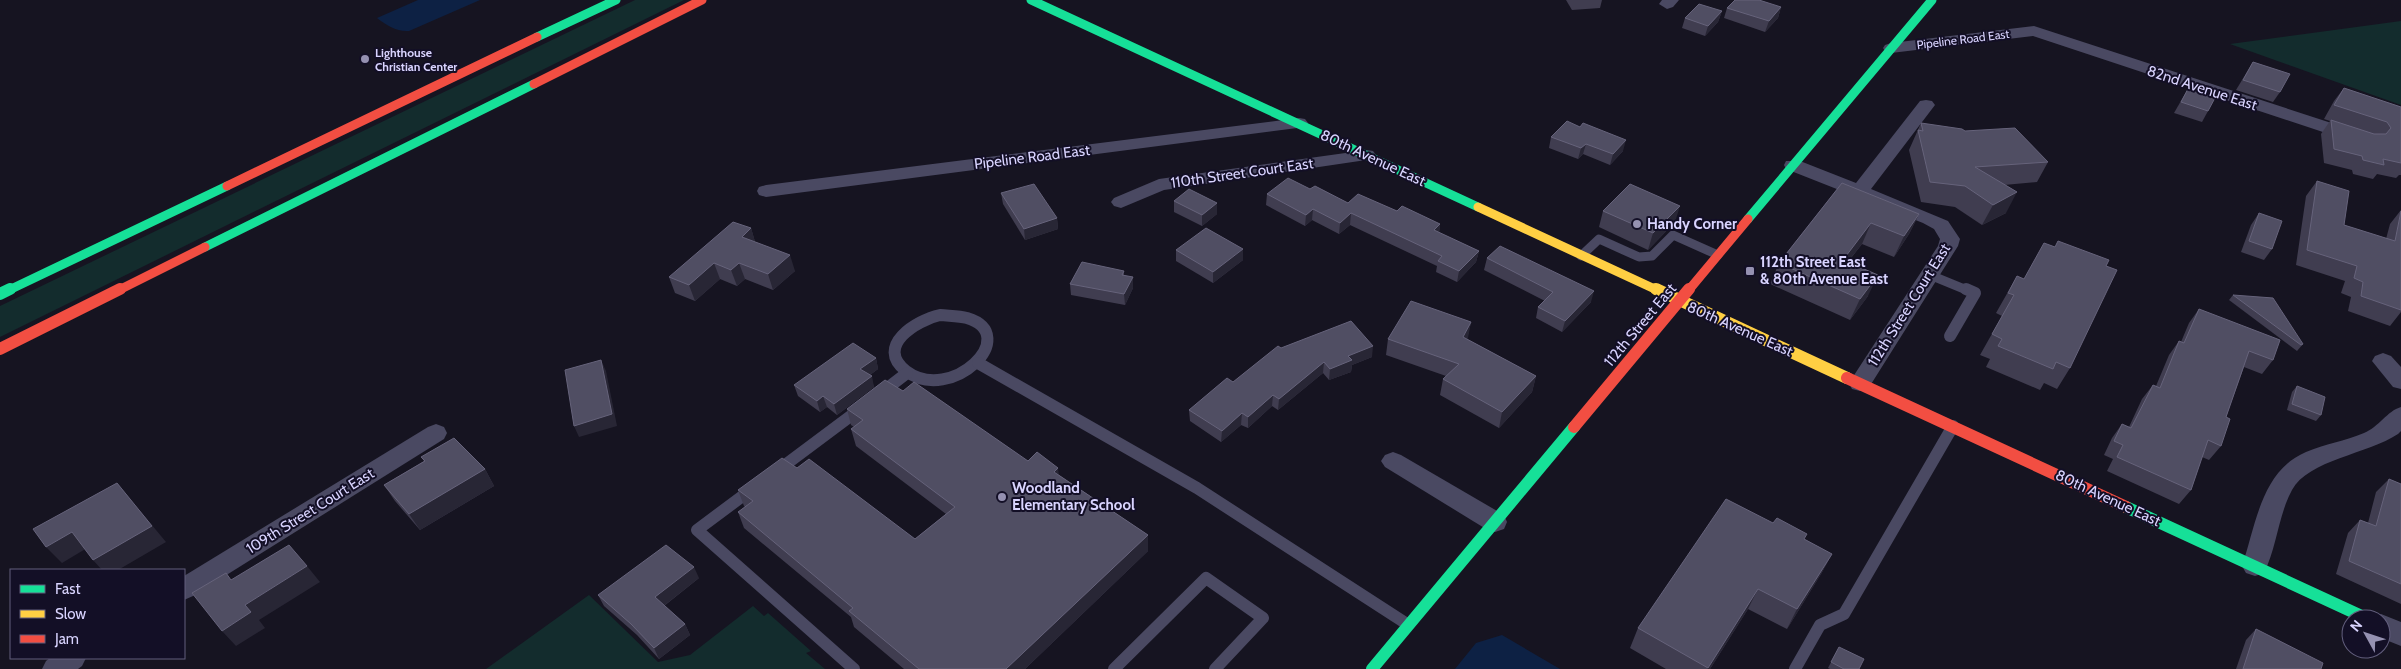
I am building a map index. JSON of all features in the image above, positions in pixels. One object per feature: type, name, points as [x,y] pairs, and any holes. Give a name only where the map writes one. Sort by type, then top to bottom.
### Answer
[{"type":"main road","points":[[0,294],[616,0]]},
{"type":"main road","points":[[0,349],[702,0]]},
{"type":"main road","name":"80th Avenue East","points":[[1032,0],[1679,302],[1860,383],[2347,609]]},
{"type":"main road","name":"112th Street East","points":[[1372,669],[1932,0]]},
{"type":"street","name":"Pipeline Road East","points":[[1891,48],[2034,31]]},
{"type":"street","name":"82nd Avenue East","points":[[2034,31],[2370,142]]},
{"type":"street","points":[[1860,191],[1926,105]]},
{"type":"street","name":"Pipeline Road East","points":[[766,191],[1299,123]]},
{"type":"street","name":"110th Street Court East","points":[[1121,202],[1159,186],[1185,180],[1367,155]]},
{"type":"street","name":"112th Street Court East","points":[[1793,165],[1941,225],[1950,239],[1930,275],[1860,383]]},
{"type":"street","points":[[2383,361],[2401,381]]},
{"type":"street","points":[[2255,566],[2278,495],[2285,480],[2296,469],[2326,454],[2367,442],[2392,427],[2401,415]]},
{"type":"street","name":"109th Street Court East","points":[[185,588],[436,433]]},
{"type":"street","points":[[1393,462],[1495,522]]},
{"type":"street","points":[[55,669],[71,659]]},
{"type":"lane","points":[[1581,256],[1599,239],[1639,257],[1652,256],[1673,235],[1718,255]]},
{"type":"lane","points":[[1930,275],[1975,293],[1950,336]]},
{"type":"lane","points":[[940,315],[968,318],[979,324],[986,332],[988,343],[986,353],[967,372],[952,378],[936,380],[920,378],[907,373],[899,365],[894,355],[896,344],[902,334],[912,325],[940,315]]},
{"type":"lane","points":[[978,363],[1197,488],[1408,625]]},
{"type":"lane","points":[[854,669],[697,530],[907,373]]},
{"type":"lane","points":[[1794,669],[1820,625],[1844,614],[1953,426]]},
{"type":"lane","points":[[1114,669],[1206,578],[1263,618],[1214,669]]},
{"type":"green space","points":[[635,0],[684,0],[0,337],[0,306]]},
{"type":"green space","points":[[2401,21],[2401,105],[2230,44]]},
{"type":"green space","points":[[589,595],[658,662],[690,655],[753,606],[764,616],[768,613],[811,651],[806,653],[825,669],[486,669]]},
{"type":"water","points":[[418,0],[480,0],[409,31],[396,29],[377,18]]},
{"type":"water","points":[[1502,635],[1560,669],[1455,669],[1476,643]]},
{"type":"building","points":[[1735,0],[1759,0],[1781,7],[1769,21],[1727,8]]},
{"type":"building","points":[[1699,4],[1722,11],[1708,26],[1685,18]]},
{"type":"building","points":[[2253,62],[2290,74],[2280,92],[2243,80]]},
{"type":"building","points":[[2189,87],[2216,96],[2208,111],[2181,102]]},
{"type":"building","points":[[2344,88],[2401,107],[2401,163],[2383,159],[2384,165],[2363,160],[2362,156],[2334,149],[2331,120],[2374,134],[2386,134],[2391,128],[2387,122],[2334,105]]},
{"type":"building","points":[[1567,121],[1580,127],[1583,123],[1626,140],[1613,154],[1586,144],[1581,148],[1551,137]]},
{"type":"building","points":[[1921,123],[1965,131],[2015,128],[2048,162],[1975,167],[2017,192],[1993,205],[1965,186],[1930,182],[1918,130],[1923,131]]},
{"type":"building","points":[[1288,178],[1310,189],[1315,186],[1348,203],[1358,194],[1397,211],[1402,206],[1440,224],[1434,230],[1479,251],[1459,271],[1438,261],[1442,256],[1351,213],[1340,223],[1313,209],[1306,215],[1267,194]]},
{"type":"building","points":[[2317,181],[2349,191],[2344,225],[2395,241],[2401,211],[2401,310],[2361,296],[2363,282],[2354,278],[2357,266],[2307,250]]},
{"type":"building","points":[[1842,183],[1919,214],[1904,236],[1871,223],[1843,260],[1878,275],[1860,299],[1779,263]]},
{"type":"building","points":[[1034,184],[1057,218],[1024,229],[1001,193]]},
{"type":"building","points":[[1630,184],[1680,206],[1653,233],[1603,211]]},
{"type":"building","points":[[1189,189],[1217,203],[1202,215],[1174,201]]},
{"type":"building","points":[[2259,213],[2282,221],[2272,249],[2249,241]]},
{"type":"building","points":[[733,222],[751,228],[742,237],[790,255],[768,274],[739,263],[731,270],[714,263],[689,285],[669,277]]},
{"type":"building","points":[[1206,228],[1243,249],[1213,272],[1176,250]]},
{"type":"building","points":[[2058,241],[2109,260],[2106,266],[2117,270],[2070,368],[2056,362],[2053,369],[1998,346],[2002,339],[1992,334],[2014,295],[2008,293],[2017,276],[2024,279],[2044,243],[2055,247]]},
{"type":"building","points":[[1500,246],[1594,291],[1565,321],[1538,307],[1553,292],[1487,258]]},
{"type":"building","points":[[1082,262],[1124,271],[1122,275],[1133,277],[1124,294],[1070,284]]},
{"type":"building","points":[[2233,295],[2273,298],[2303,344],[2301,345]]},
{"type":"building","points":[[1411,301],[1471,322],[1463,337],[1536,376],[1502,412],[1443,379],[1459,364],[1388,339]]},
{"type":"building","points":[[2199,309],[2280,340],[2273,360],[2249,351],[2226,417],[2230,419],[2221,446],[2208,440],[2191,490],[2117,457],[2123,445],[2114,441],[2122,424],[2131,428],[2153,385],[2160,388],[2179,341],[2184,343]]},
{"type":"building","points":[[1351,321],[1373,346],[1348,356],[1352,360],[1330,369],[1324,362],[1279,399],[1273,395],[1248,417],[1242,413],[1222,431],[1189,410],[1227,378],[1233,382],[1278,346],[1281,348]]},
{"type":"building","points":[[853,343],[876,358],[860,369],[872,376],[834,404],[823,396],[817,401],[794,385]]},
{"type":"building","points":[[601,360],[612,414],[574,426],[565,370]]},
{"type":"building","points":[[885,380],[903,391],[914,382],[1028,461],[1037,452],[1058,468],[1054,472],[1148,535],[1006,669],[919,669],[849,611],[853,608],[738,512],[753,501],[738,490],[782,458],[797,468],[809,459],[915,539],[955,507],[851,429],[863,420],[847,409]]},
{"type":"building","points":[[2297,386],[2325,397],[2321,415],[2292,404]]},
{"type":"building","points":[[454,438],[485,469],[409,514],[384,485],[425,461],[421,457]]},
{"type":"building","points":[[2389,479],[2401,484],[2401,584],[2349,561],[2360,520],[2376,526]]},
{"type":"building","points":[[117,483],[152,526],[93,560],[72,532],[46,547],[33,529]]},
{"type":"building","points":[[1726,499],[1773,523],[1777,518],[1807,534],[1804,539],[1832,554],[1797,609],[1758,589],[1708,668],[1638,628]]},
{"type":"building","points":[[289,545],[307,566],[245,605],[251,612],[222,631],[192,593],[226,573],[231,580]]},
{"type":"building","points":[[666,545],[694,567],[655,597],[685,624],[654,648],[631,624],[598,595]]},
{"type":"building","points":[[2256,629],[2323,663],[2321,669],[2243,669]]},
{"type":"building","points":[[1839,647],[1864,659],[1859,669],[1844,669],[1831,662]]},
{"type":"traffic: fast","points":[[537,37],[616,0]]},
{"type":"traffic: fast","points":[[1031,0],[1478,207]]},
{"type":"traffic: fast","points":[[1748,219],[1932,0]]},
{"type":"traffic: fast","points":[[205,247],[534,84]]},
{"type":"traffic: fast","points":[[0,294],[227,186]]},
{"type":"traffic: fast","points":[[1372,669],[1574,427]]},
{"type":"traffic: fast","points":[[2126,507],[2346,609]]},
{"type":"traffic: slow","points":[[1478,207],[1847,378]]},
{"type":"traffic: jam","points":[[534,84],[702,0]]},
{"type":"traffic: jam","points":[[227,186],[537,37]]},
{"type":"traffic: jam","points":[[1574,427],[1748,219]]},
{"type":"traffic: jam","points":[[0,349],[205,247]]},
{"type":"traffic: jam","points":[[1847,378],[2126,507]]},
{"type":"place","name":"Lighthouse Christian Center","points":[[365,59]]},
{"type":"place","name":"Handy Corner","points":[[1637,224]]},
{"type":"place","name":"112th Street East & 80th Avenue East","points":[[1750,271]]},
{"type":"place","name":"Woodland Elementary School","points":[[1002,497]]}]
